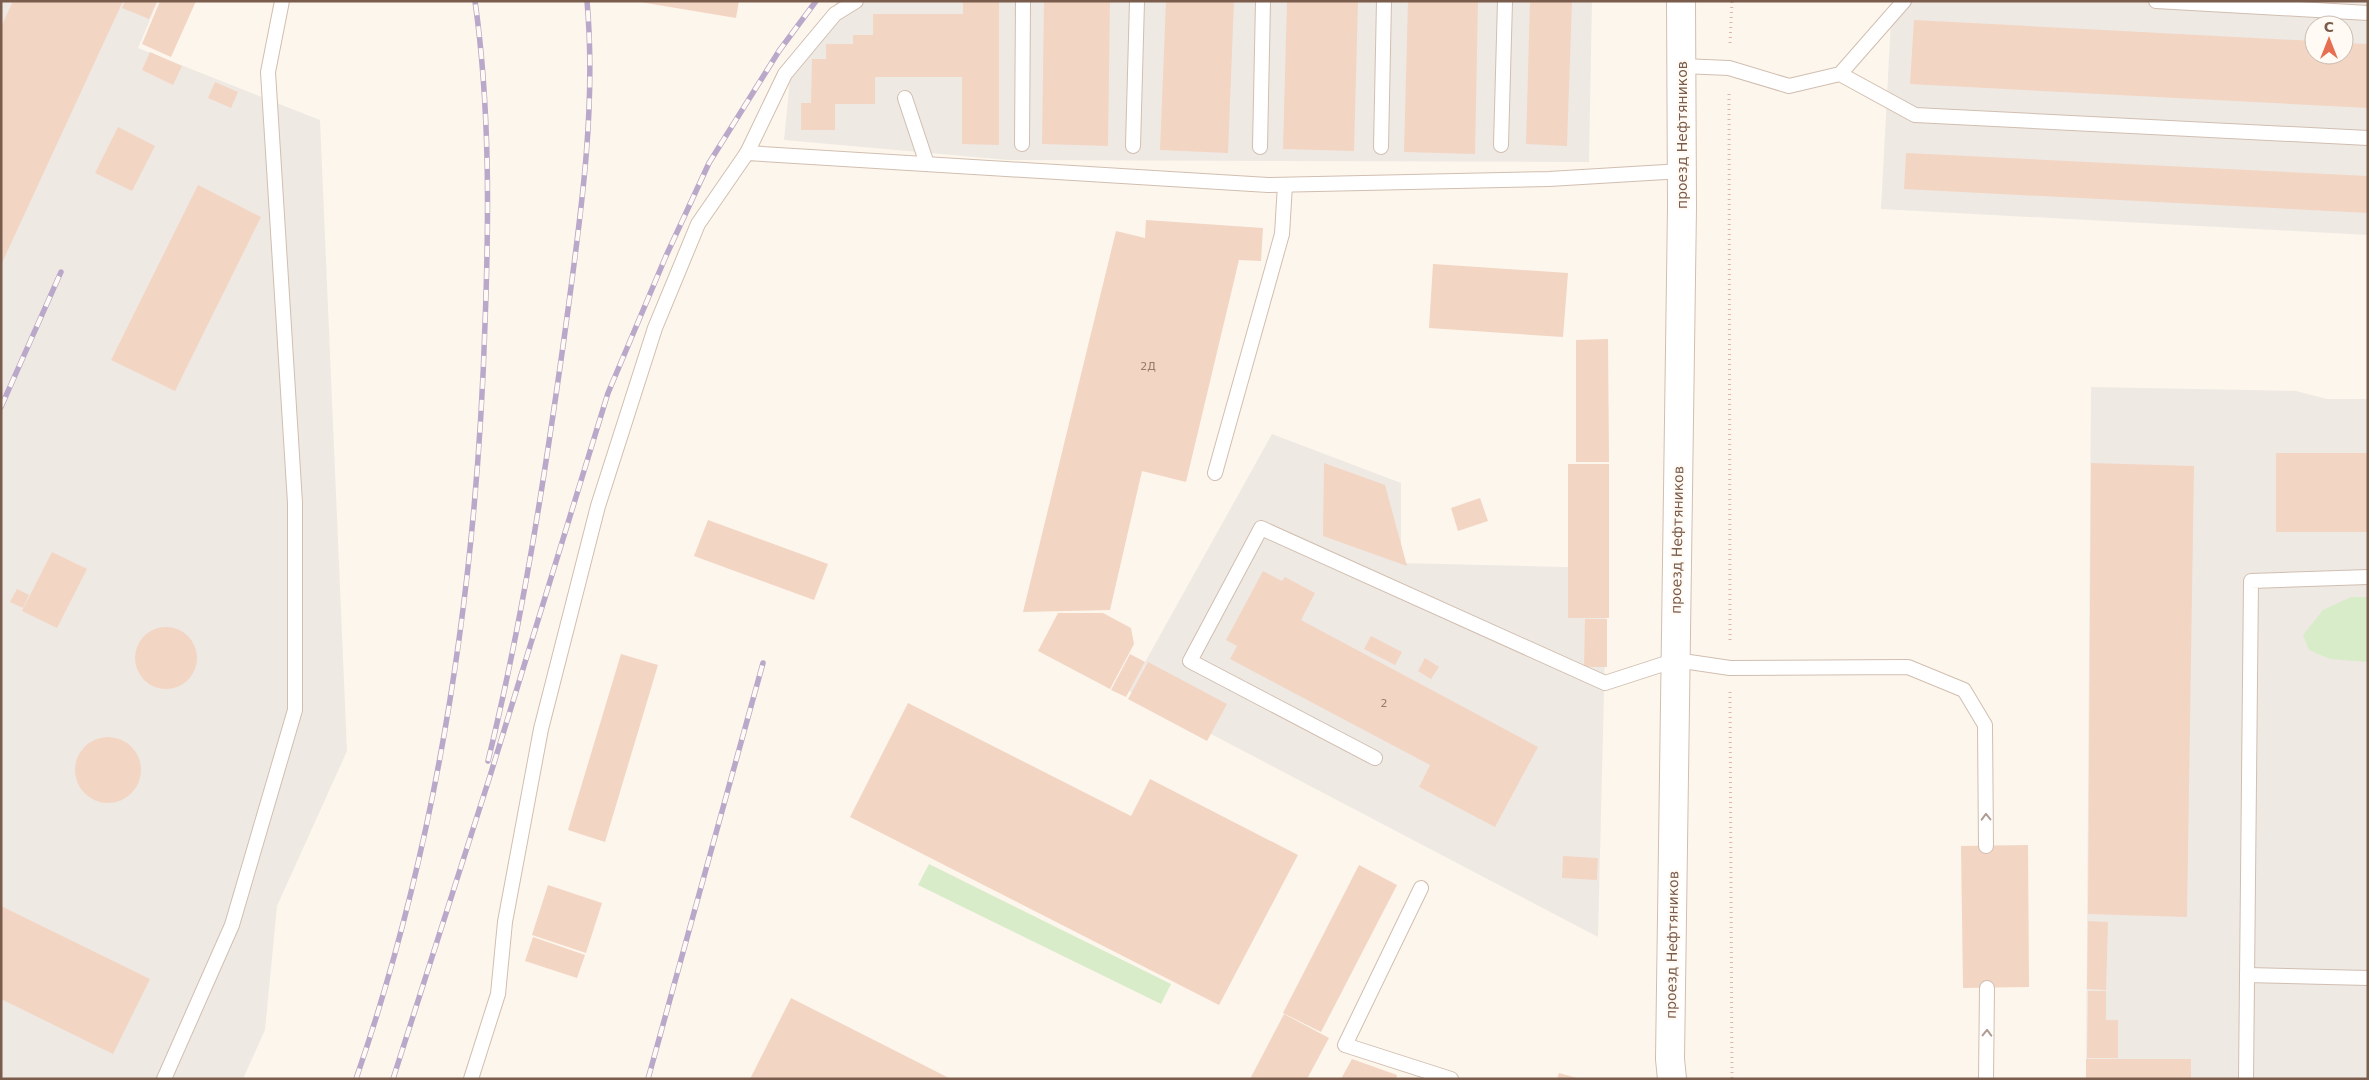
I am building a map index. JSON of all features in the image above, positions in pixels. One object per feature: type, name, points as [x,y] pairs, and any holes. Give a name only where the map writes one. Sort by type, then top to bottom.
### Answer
[{"type":"street","name":"проезд Нефтяников","points":[[1671,1069],[1682,171],[1681,1]]},
{"type":"lane","points":[[164,1079],[232,925],[295,710],[295,503],[268,72],[282,1]]},
{"type":"lane","points":[[470,1079],[498,994],[505,922],[541,729],[598,506],[655,328],[698,224],[747,153],[785,74],[835,14],[856,1]]},
{"type":"lane","points":[[1022,144],[1023,1]]},
{"type":"lane","points":[[1133,146],[1136,1]]},
{"type":"lane","points":[[1260,147],[1263,1]]},
{"type":"lane","points":[[1381,147],[1384,1]]},
{"type":"lane","points":[[1501,145],[1505,1]]},
{"type":"lane","points":[[1682,66],[1729,68],[1789,86],[1840,74],[1904,1]]},
{"type":"lane","points":[[2156,1],[2368,13]]},
{"type":"lane","points":[[1840,74],[1915,115],[2368,138]]},
{"type":"lane","points":[[905,98],[927,164]]},
{"type":"lane","points":[[747,153],[1285,185],[1549,179],[1682,171]]},
{"type":"lane","points":[[1215,473],[1282,234],[1285,185]]},
{"type":"lane","points":[[1375,758],[1190,661],[1261,528],[1605,683],[1676,660],[1730,668],[1908,667],[1964,690],[1985,725],[1986,846]]},
{"type":"lane","points":[[2246,1079],[2251,581],[2368,577]]},
{"type":"lane","points":[[1421,888],[1345,1045],[1451,1079]]},
{"type":"lane","points":[[2248,975],[2368,978]]},
{"type":"lane","points":[[1986,1079],[1987,988]]},
{"type":"lane","points":[[1671,1069],[1688,1079]]},
{"type":"path","points":[[1732,1],[1729,68],[1732,1079]]},
{"type":"shaded area","points":[[1,1],[158,1],[138,48],[320,120],[347,751],[277,906],[265,1030],[243,1079],[1,1079]]},
{"type":"shaded area","points":[[838,1],[1592,1],[1589,162],[1008,160],[784,140],[792,59]]},
{"type":"shaded area","points":[[1892,1],[2368,1],[2368,235],[1881,209]]},
{"type":"shaded area","points":[[2091,387],[2296,391],[2327,399],[2368,399],[2368,1079],[2086,1079]]},
{"type":"shaded area","points":[[1272,434],[1401,483],[1401,563],[1607,568],[1598,937],[1129,691]]},
{"type":"green space","points":[[2351,597],[2368,597],[2368,662],[2330,659],[2309,650],[2303,635],[2323,610]]},
{"type":"green space","points":[[929,864],[1171,984],[1161,1004],[918,885]]},
{"type":"building","points":[[13,1],[123,1],[1,265],[1,27]]},
{"type":"building","points":[[125,1],[157,1],[149,19],[122,8]]},
{"type":"building","points":[[160,1],[196,1],[171,57],[142,44]]},
{"type":"building","points":[[634,1],[739,1],[736,18]]},
{"type":"building","points":[[963,1],[999,1],[999,145],[962,144],[962,77],[875,77],[875,104],[835,104],[835,130],[801,130],[801,103],[811,103],[812,59],[826,59],[826,44],[853,44],[853,35],[873,35],[873,14],[963,14]]},
{"type":"building","points":[[1044,1],[1110,1],[1108,146],[1042,144]]},
{"type":"building","points":[[1166,1],[1234,1],[1228,153],[1160,150]]},
{"type":"building","points":[[1287,1],[1358,1],[1354,151],[1283,149]]},
{"type":"building","points":[[1408,1],[1478,1],[1475,154],[1404,152]]},
{"type":"building","points":[[1530,1],[1572,1],[1567,146],[1526,144]]},
{"type":"building","points":[[1914,20],[2304,40],[2304,65],[2354,65],[2354,43],[2368,44],[2368,108],[1910,84]]},
{"type":"building","points":[[150,52],[182,66],[173,85],[142,70]]},
{"type":"building","points":[[215,82],[238,92],[231,108],[208,98]]},
{"type":"building","points":[[118,127],[155,146],[132,191],[95,173]]},
{"type":"building","points":[[1906,153],[2368,176],[2368,213],[1904,189]]},
{"type":"building","points":[[198,185],[261,217],[175,391],[111,360]]},
{"type":"building","points":[[1146,220],[1263,228],[1261,261],[1239,260],[1186,482],[1142,471],[1110,610],[1023,612],[1116,231],[1145,238]]},
{"type":"building","points":[[1433,264],[1568,273],[1563,337],[1429,328]]},
{"type":"building","points":[[1608,339],[1609,462],[1576,462],[1576,340]]},
{"type":"building","points":[[2276,453],[2368,453],[2368,532],[2276,532]]},
{"type":"building","points":[[1324,463],[1385,485],[1407,566],[1323,536]]},
{"type":"building","points":[[2091,463],[2194,466],[2187,917],[2088,914]]},
{"type":"building","points":[[1568,464],[1609,464],[1609,618],[1568,618]]},
{"type":"building","points":[[1480,498],[1488,521],[1458,531],[1451,508]]},
{"type":"building","points":[[708,520],[828,564],[814,600],[694,556]]},
{"type":"building","points":[[52,552],[87,569],[57,628],[22,611]]},
{"type":"building","points":[[1263,571],[1282,581],[1285,577],[1315,593],[1301,620],[1538,747],[1495,827],[1419,787],[1430,765],[1230,659],[1237,646],[1226,640]]},
{"type":"building","points":[[17,589],[29,595],[23,608],[10,602]]},
{"type":"building","points":[[1058,613],[1103,613],[1131,628],[1134,644],[1110,689],[1038,651]]},
{"type":"building","points":[[1585,619],[1607,619],[1607,667],[1584,667]]},
{"type":"building","points":[[160,627],[172,627],[188,636],[195,646],[197,658],[195,670],[188,680],[172,689],[160,689],[149,684],[140,675],[135,664],[135,652],[140,641],[149,632]]},
{"type":"building","points":[[1371,636],[1402,652],[1395,665],[1364,649]]},
{"type":"building","points":[[621,654],[658,665],[605,842],[568,830]]},
{"type":"building","points":[[1130,654],[1145,662],[1126,697],[1111,690]]},
{"type":"building","points":[[1425,658],[1439,667],[1431,679],[1418,671]]},
{"type":"building","points":[[1148,662],[1227,704],[1207,741],[1128,699]]},
{"type":"building","points":[[908,703],[1131,816],[1150,779],[1298,855],[1219,1005],[850,817]]},
{"type":"building","points":[[108,737],[120,740],[131,747],[138,758],[141,770],[138,782],[131,793],[120,800],[108,803],[96,800],[85,793],[78,782],[75,770],[78,758],[85,747],[96,740]]},
{"type":"building","points":[[2028,845],[2029,987],[1963,988],[1961,846]]},
{"type":"building","points":[[1563,856],[1598,858],[1597,880],[1562,878]]},
{"type":"building","points":[[1359,865],[1397,885],[1321,1032],[1283,1013]]},
{"type":"building","points":[[548,885],[602,903],[586,953],[532,935]]},
{"type":"building","points":[[1,906],[150,979],[113,1054],[1,999]]},
{"type":"building","points":[[2088,921],[2108,922],[2106,990],[2087,989]]},
{"type":"building","points":[[533,937],[585,955],[577,978],[525,961]]},
{"type":"building","points":[[2088,991],[2106,991],[2106,1020],[2118,1020],[2118,1058],[2087,1058]]},
{"type":"building","points":[[791,998],[951,1079],[750,1079]]},
{"type":"building","points":[[1284,1014],[1329,1038],[1307,1079],[1250,1079]]},
{"type":"building","points":[[1352,1059],[1397,1075],[1396,1079],[1341,1079]]},
{"type":"building","points":[[2086,1059],[2191,1059],[2191,1079],[2086,1079]]},
{"type":"building","points":[[1559,1073],[1577,1078],[1577,1079],[1557,1079]]},
{"type":"railway","points":[[356,1079],[385,987],[410,895],[432,801],[463,611],[481,420],[487,243],[486,122],[475,1]]},
{"type":"railway","points":[[488,761],[522,604],[540,499],[581,213],[590,86],[587,1]]},
{"type":"railway","points":[[393,1079],[490,776],[608,393],[666,256],[709,163],[779,51],[816,1]]},
{"type":"railway","points":[[1,407],[61,272]]},
{"type":"railway","points":[[648,1079],[763,663]]}]
